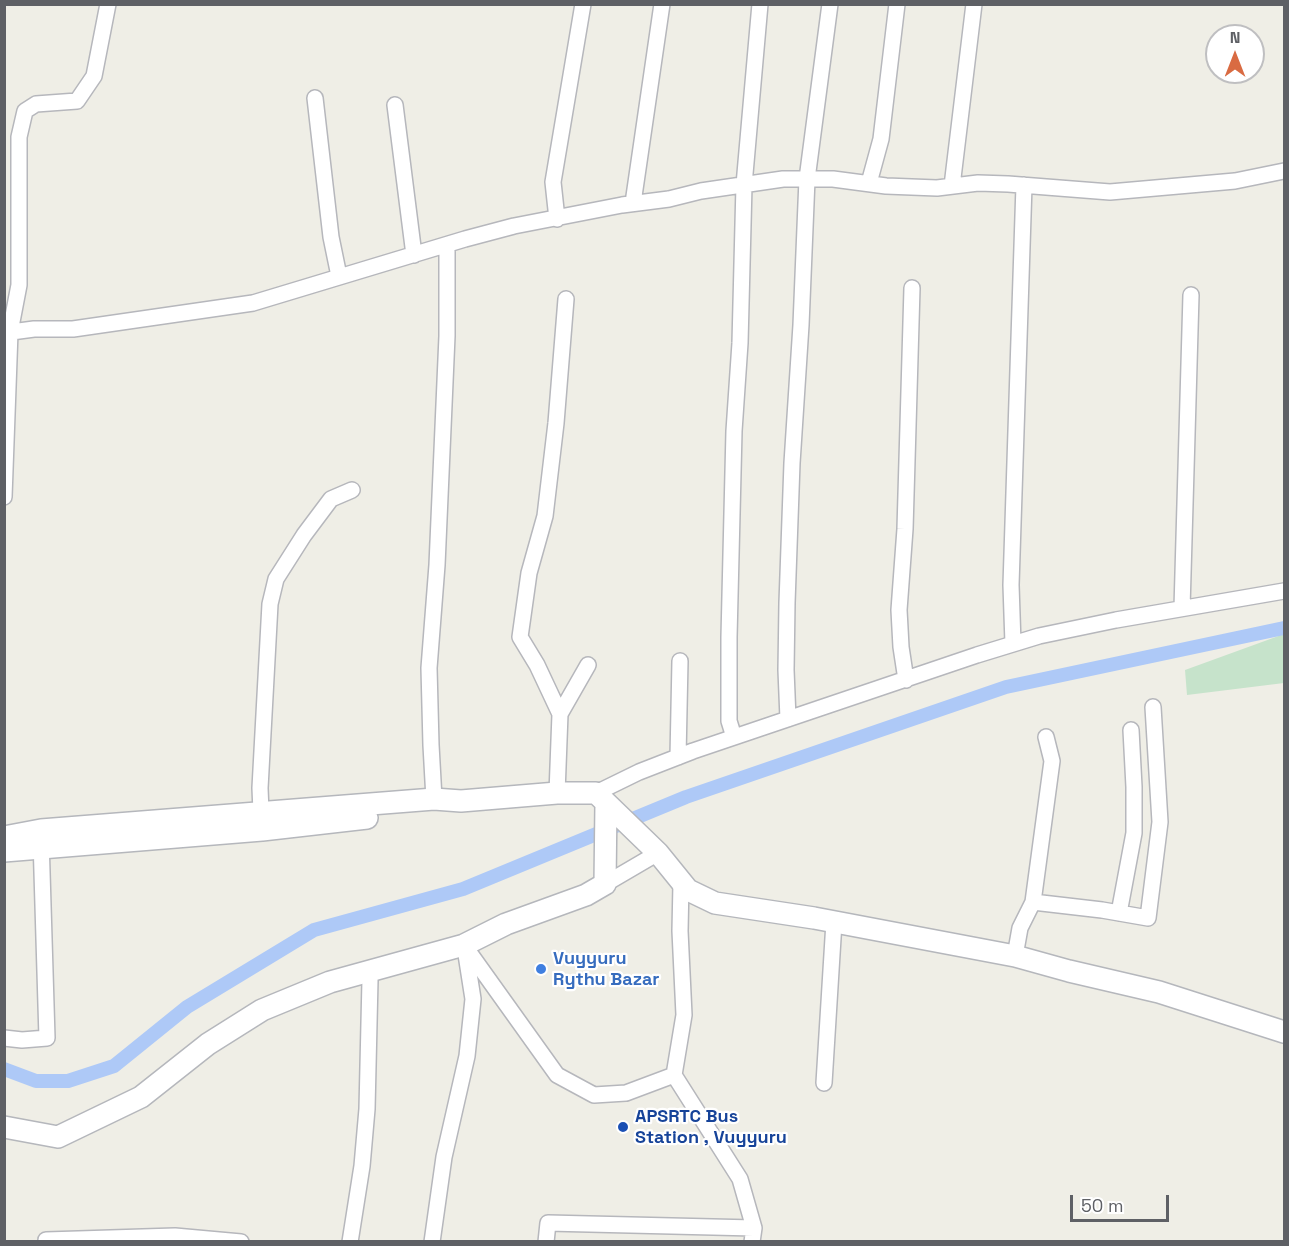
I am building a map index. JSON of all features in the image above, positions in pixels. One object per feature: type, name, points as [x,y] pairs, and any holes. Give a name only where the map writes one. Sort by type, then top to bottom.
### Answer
[{"type":"main road","points":[[4,851],[41,840],[261,812],[434,799],[461,801],[557,794],[601,798],[658,853],[688,890],[715,903],[834,922],[1015,956],[1159,992],[1284,1032]]},
{"type":"main road","points":[[4,1127],[58,1137],[141,1097],[208,1044],[262,1010],[330,982],[464,945],[506,924],[586,895],[605,884],[601,798]]},
{"type":"main road","points":[[4,837],[41,840],[262,830],[433,810],[461,801]]},
{"type":"street","points":[[4,497],[7,333],[20,285],[19,137],[25,111],[36,104],[77,101],[94,76],[108,4]]},
{"type":"street","points":[[557,219],[553,183],[582,4]]},
{"type":"street","points":[[633,203],[662,4]]},
{"type":"street","points":[[734,737],[729,721],[729,637],[734,442],[740,343],[744,185],[760,4]]},
{"type":"street","points":[[788,719],[786,670],[788,568],[807,179],[830,4]]},
{"type":"street","points":[[869,183],[881,139],[897,4]]},
{"type":"street","points":[[952,186],[974,4]]},
{"type":"street","points":[[315,98],[331,237],[339,276]]},
{"type":"street","points":[[395,105],[414,255]]},
{"type":"street","points":[[7,333],[34,329],[73,329],[253,303],[514,226],[633,203],[669,199],[701,191],[783,179],[832,179],[938,188],[978,183],[1110,192],[1226,182],[1284,171]]},
{"type":"street","points":[[1013,644],[1011,585],[1024,185]]},
{"type":"street","points":[[434,799],[429,668],[437,565],[447,336],[447,245]]},
{"type":"street","points":[[906,680],[899,610],[905,529],[912,288]]},
{"type":"street","points":[[1182,609],[1191,295]]},
{"type":"street","points":[[557,794],[560,714],[537,665],[520,637],[529,573],[545,516],[556,423],[566,299]]},
{"type":"street","points":[[261,812],[270,604],[276,579],[304,535],[331,499],[352,490]]},
{"type":"street","points":[[601,798],[639,772],[678,757],[1039,636],[1116,620],[1284,591]]},
{"type":"street","points":[[678,757],[680,661]]},
{"type":"street","points":[[560,714],[588,665]]},
{"type":"street","points":[[1033,902],[1148,918],[1160,822],[1153,707]]},
{"type":"street","points":[[1119,913],[1135,824],[1131,730]]},
{"type":"street","points":[[1015,956],[1020,928],[1033,902],[1052,761],[1046,737]]},
{"type":"street","points":[[4,1038],[22,1040],[46,1038],[41,840]]},
{"type":"street","points":[[605,884],[658,853]]},
{"type":"street","points":[[546,1242],[548,1223],[753,1235],[740,1179],[674,1075],[684,1015],[680,931],[681,883]]},
{"type":"street","points":[[824,1083],[834,922]]},
{"type":"street","points":[[464,945],[557,1075],[594,1095],[626,1093],[674,1075]]},
{"type":"street","points":[[432,1242],[444,1157],[467,1056],[473,999],[464,945]]},
{"type":"street","points":[[350,1242],[362,1166],[367,1109],[370,980]]},
{"type":"street","points":[[46,1240],[175,1236],[242,1242]]},
{"type":"green space","points":[[1284,634],[1284,683],[1187,695],[1185,670]]},
{"type":"waterway","points":[[4,1069],[36,1081],[68,1081],[114,1066],[187,1007],[314,930],[463,889],[686,797],[1006,687],[1284,628]]},
{"type":"place","name":"Vuyyuru Rythu Bazar","points":[[541,969]]},
{"type":"place","name":"APSRTC Bus Station , Vuyyuru","points":[[623,1127]]}]
